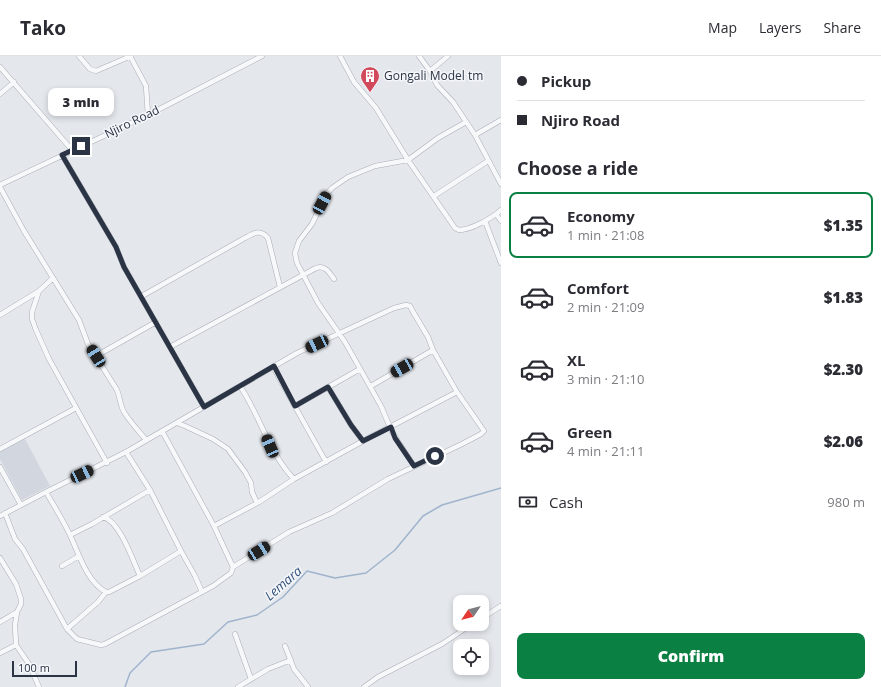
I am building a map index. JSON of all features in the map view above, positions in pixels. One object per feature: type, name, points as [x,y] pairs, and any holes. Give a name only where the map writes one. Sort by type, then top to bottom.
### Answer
[{"type":"street","points":[[79,56],[90,69],[96,71],[130,56],[146,86],[148,115]]},
{"type":"street","name":"Njiro Road","points":[[0,186],[72,150],[148,115],[254,58],[262,56]]},
{"type":"street","points":[[340,56],[354,82],[376,108],[408,160],[455,228],[459,230],[470,228],[485,221],[501,210]]},
{"type":"street","points":[[419,56],[430,71],[437,85],[453,102],[475,135],[501,184]]},
{"type":"street","points":[[430,71],[448,56]]},
{"type":"street","points":[[0,67],[72,150]]},
{"type":"street","points":[[0,94],[14,82]]},
{"type":"street","points":[[475,135],[501,120]]},
{"type":"street","points":[[414,466],[395,438],[371,386],[340,334],[318,303],[296,260],[296,250],[299,241],[312,224],[329,191],[348,177],[375,166],[408,160],[438,138],[466,122]]},
{"type":"street","points":[[62,155],[116,247],[124,267],[142,296],[204,407]]},
{"type":"street","points":[[434,196],[488,161]]},
{"type":"street","points":[[0,186],[24,231],[79,320],[88,344],[117,390],[123,410],[146,440]]},
{"type":"street","points":[[496,214],[501,221]]},
{"type":"street","points":[[485,221],[501,262]]},
{"type":"street","points":[[142,296],[243,239],[260,232],[264,233],[268,238],[280,287]]},
{"type":"street","points":[[170,347],[316,268],[323,267],[334,279]]},
{"type":"street","points":[[0,314],[39,291],[53,278]]},
{"type":"street","points":[[39,291],[32,312],[32,319],[43,346],[107,462]]},
{"type":"street","points":[[0,516],[5,513],[46,492],[126,452],[297,353],[394,308],[406,305],[410,306],[416,315],[433,350],[457,392],[483,429],[483,432],[462,444],[378,484],[332,513],[289,532],[233,567],[228,576],[202,592],[101,645],[77,639],[67,629],[24,549],[15,539],[5,513]]},
{"type":"street","points":[[96,356],[156,322]]},
{"type":"street","points":[[371,386],[433,350]]},
{"type":"street","points":[[274,366],[326,462]]},
{"type":"street","points":[[295,406],[360,369]]},
{"type":"street","points":[[240,386],[257,416],[279,461],[294,479]]},
{"type":"street","points":[[328,387],[351,425],[363,441]]},
{"type":"street","points":[[214,526],[257,503],[294,479],[457,392]]},
{"type":"street","points":[[0,449],[76,408]]},
{"type":"street","points":[[177,423],[213,439],[228,449],[251,483],[252,492],[257,503]]},
{"type":"street","points":[[162,431],[214,526],[233,567]]},
{"type":"street","points":[[126,452],[150,490],[202,592]]},
{"type":"street","points":[[0,467],[21,505]]},
{"type":"street","points":[[70,535],[150,490]]},
{"type":"street","points":[[46,492],[70,535],[79,556],[99,589],[109,592],[140,576],[181,551]]},
{"type":"street","points":[[102,517],[112,522],[117,529],[140,576]]},
{"type":"street","points":[[62,566],[79,556]]},
{"type":"street","points":[[0,558],[16,584],[20,594],[21,602],[17,612],[15,625],[16,645],[29,664],[39,687]]},
{"type":"street","points":[[67,629],[98,602],[106,592]]},
{"type":"street","points":[[489,614],[501,606]]},
{"type":"street","points":[[0,622],[17,612]]},
{"type":"street","points":[[364,687],[387,671],[442,644],[462,631]]},
{"type":"street","points":[[235,634],[251,679]]},
{"type":"street","points":[[0,653],[16,645]]},
{"type":"street","points":[[285,646],[297,674],[308,687]]},
{"type":"street","points":[[238,687],[268,669],[291,660]]},
{"type":"shaded area","points":[[25,439],[50,486],[22,500],[0,459],[0,452]]},
{"type":"waterway","name":"Lemara","points":[[125,687],[130,673],[151,652],[204,644],[228,622],[257,615],[283,597],[307,571],[335,578],[366,573],[395,550],[423,516],[442,505],[501,488]]},
{"type":"place","name":"Gongali Model tm","points":[[370,93]]},
{"type":"route","points":[[81,146],[62,155],[116,247],[124,267],[142,296],[204,407],[274,366],[295,406],[328,387],[351,425],[363,441],[391,427],[395,438],[414,466],[435,456]]}]
